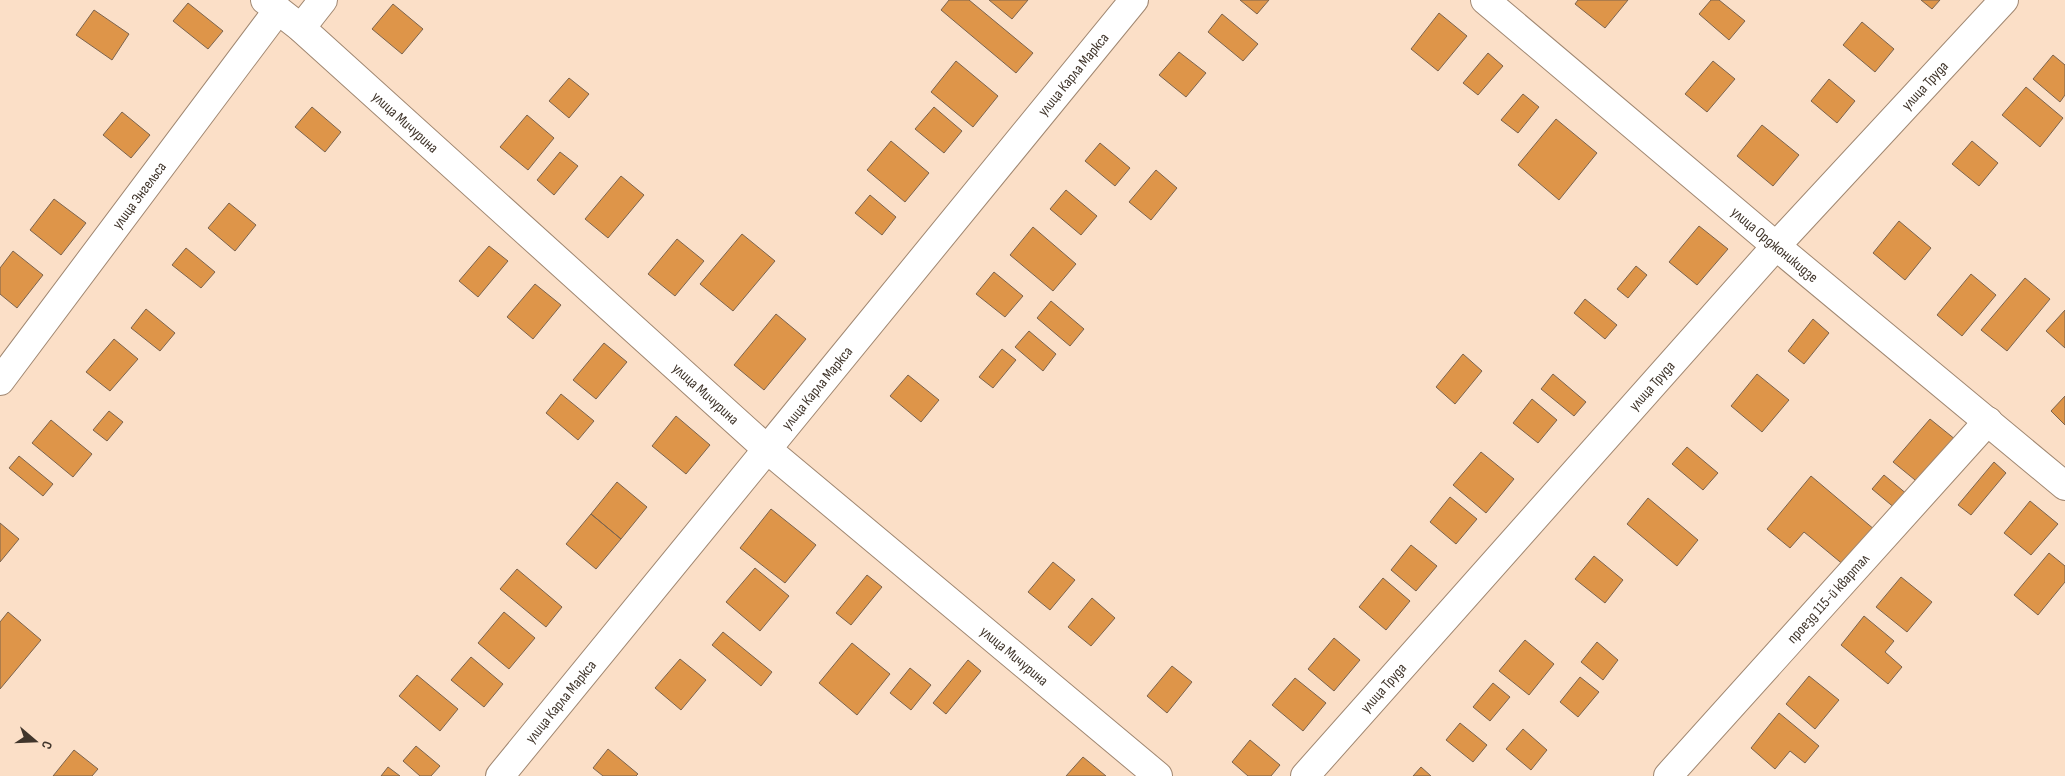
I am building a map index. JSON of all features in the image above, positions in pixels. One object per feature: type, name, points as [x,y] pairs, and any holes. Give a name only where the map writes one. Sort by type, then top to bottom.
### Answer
[{"type":"street","points":[[301,28],[323,0]]},
{"type":"street","name":"улица Карла Маркса","points":[[500,776],[1134,0]]},
{"type":"street","name":"улица Орджоникидзе","points":[[1485,0],[1776,246],[2065,486]]},
{"type":"street","name":"улица Труда","points":[[1305,776],[1776,246],[2004,0]]},
{"type":"street","name":"улица Мичурина","points":[[272,5],[301,28],[768,450],[1158,776]]},
{"type":"street","name":"улица Энгельса","points":[[0,381],[272,5]]},
{"type":"street","name":"проезд 115-й квартал","points":[[1668,776],[1988,421]]},
{"type":"building","points":[[949,0],[969,0],[1033,53],[1016,73],[941,10]]},
{"type":"building","points":[[989,0],[1028,0],[1012,19]]},
{"type":"building","points":[[1240,0],[1269,0],[1257,14]]},
{"type":"building","points":[[1578,0],[1628,0],[1605,28],[1575,4]]},
{"type":"building","points":[[1711,0],[1719,0],[1745,21],[1729,40],[1699,14]]},
{"type":"building","points":[[1921,0],[1940,0],[1932,9]]},
{"type":"building","points":[[188,3],[223,31],[208,49],[173,21]]},
{"type":"building","points":[[393,4],[423,29],[402,54],[372,29]]},
{"type":"building","points":[[94,10],[129,34],[112,60],[76,35]]},
{"type":"building","points":[[1439,13],[1467,36],[1438,71],[1411,49]]},
{"type":"building","points":[[1222,14],[1258,44],[1243,61],[1208,32]]},
{"type":"building","points":[[1862,22],[1894,49],[1875,72],[1843,45]]},
{"type":"building","points":[[1179,52],[1206,73],[1186,97],[1159,75]]},
{"type":"building","points":[[1488,53],[1503,66],[1478,95],[1463,83]]},
{"type":"building","points":[[2053,55],[2065,65],[2065,95],[2060,102],[2033,79]]},
{"type":"building","points":[[956,61],[998,96],[973,127],[931,92]]},
{"type":"building","points":[[1713,61],[1735,79],[1707,112],[1685,94]]},
{"type":"building","points":[[569,78],[589,94],[569,118],[549,101]]},
{"type":"building","points":[[1829,79],[1855,101],[1837,123],[1811,101]]},
{"type":"building","points":[[2026,87],[2063,118],[2040,147],[2002,115]]},
{"type":"building","points":[[1523,94],[1539,107],[1518,133],[1501,120]]},
{"type":"building","points":[[312,107],[341,132],[325,152],[295,127]]},
{"type":"building","points":[[934,107],[962,131],[944,153],[915,129]]},
{"type":"building","points":[[122,112],[150,135],[131,158],[103,135]]},
{"type":"building","points":[[527,115],[554,138],[528,170],[500,147]]},
{"type":"building","points":[[1556,119],[1597,153],[1559,200],[1518,165]]},
{"type":"building","points":[[1762,125],[1799,155],[1773,186],[1737,156]]},
{"type":"building","points":[[891,141],[929,173],[905,202],[867,170]]},
{"type":"building","points":[[1972,141],[1998,163],[1979,186],[1952,164]]},
{"type":"building","points":[[1100,143],[1130,168],[1115,186],[1085,161]]},
{"type":"building","points":[[560,152],[578,166],[554,195],[537,180]]},
{"type":"building","points":[[1156,170],[1177,188],[1151,220],[1129,202]]},
{"type":"building","points":[[621,176],[644,195],[608,238],[585,219]]},
{"type":"building","points":[[1066,190],[1097,216],[1081,235],[1050,209]]},
{"type":"building","points":[[870,195],[896,217],[882,235],[855,213]]},
{"type":"building","points":[[54,199],[86,223],[61,255],[30,230]]},
{"type":"building","points":[[229,203],[256,225],[235,251],[208,228]]},
{"type":"building","points":[[1899,221],[1931,248],[1905,280],[1873,253]]},
{"type":"building","points":[[1699,226],[1728,249],[1697,285],[1669,262]]},
{"type":"building","points":[[1033,227],[1076,264],[1053,291],[1010,255]]},
{"type":"building","points":[[742,234],[775,261],[733,311],[700,284]]},
{"type":"building","points":[[677,239],[704,261],[675,296],[648,274]]},
{"type":"building","points":[[489,246],[508,261],[478,297],[459,281]]},
{"type":"building","points":[[186,248],[215,272],[201,288],[172,265]]},
{"type":"building","points":[[13,251],[43,275],[17,308],[0,294],[0,268]]},
{"type":"building","points":[[1636,266],[1647,275],[1628,298],[1617,289]]},
{"type":"building","points":[[994,272],[1023,296],[1005,317],[976,294]]},
{"type":"building","points":[[1971,274],[1996,295],[1962,336],[1937,315]]},
{"type":"building","points":[[2025,278],[2050,299],[2007,351],[1981,330]]},
{"type":"building","points":[[535,284],[561,305],[533,339],[507,317]]},
{"type":"building","points":[[1585,299],[1617,325],[1605,339],[1574,313]]},
{"type":"building","points":[[1051,301],[1084,329],[1070,346],[1037,318]]},
{"type":"building","points":[[146,309],[175,333],[160,351],[131,328]]},
{"type":"building","points":[[2065,310],[2065,348],[2046,331]]},
{"type":"building","points":[[776,314],[806,339],[764,390],[734,365]]},
{"type":"building","points":[[1813,319],[1829,333],[1804,364],[1788,351]]},
{"type":"building","points":[[1029,331],[1056,354],[1043,371],[1015,347]]},
{"type":"building","points":[[114,339],[138,359],[110,391],[86,372]]},
{"type":"building","points":[[604,343],[627,362],[596,399],[573,380]]},
{"type":"building","points":[[1002,349],[1016,360],[993,388],[979,377]]},
{"type":"building","points":[[1463,354],[1482,371],[1455,404],[1436,387]]},
{"type":"building","points":[[1553,374],[1586,402],[1574,416],[1541,389]]},
{"type":"building","points":[[1757,374],[1789,400],[1762,432],[1731,406]]},
{"type":"building","points":[[908,375],[939,400],[921,422],[890,396]]},
{"type":"building","points":[[561,394],[594,421],[578,440],[546,413]]},
{"type":"building","points":[[2065,396],[2065,425],[2051,411]]},
{"type":"building","points":[[1532,399],[1557,420],[1538,443],[1513,423]]},
{"type":"building","points":[[109,411],[123,422],[107,441],[93,430]]},
{"type":"building","points":[[676,416],[710,445],[686,474],[652,446]]},
{"type":"building","points":[[1930,419],[1956,440],[1920,484],[1893,462]]},
{"type":"building","points":[[51,420],[92,454],[73,477],[32,443]]},
{"type":"building","points":[[1687,447],[1718,473],[1703,490],[1672,464]]},
{"type":"building","points":[[1481,452],[1514,479],[1486,513],[1453,485]]},
{"type":"building","points":[[19,456],[53,484],[43,496],[9,468]]},
{"type":"building","points":[[1994,462],[2006,473],[1971,515],[1958,505]]},
{"type":"building","points":[[1884,475],[1908,495],[1896,509],[1872,489]]},
{"type":"building","points":[[1811,476],[1875,530],[1845,566],[1804,532],[1790,548],[1767,529]]},
{"type":"building","points":[[617,482],[647,507],[621,539],[591,514]]},
{"type":"building","points":[[1450,497],[1477,519],[1456,544],[1430,522]]},
{"type":"building","points":[[1648,498],[1698,540],[1677,566],[1627,524]]},
{"type":"building","points":[[2030,501],[2058,524],[2031,555],[2004,533]]},
{"type":"building","points":[[771,509],[816,545],[785,583],[740,548]]},
{"type":"building","points":[[591,514],[621,539],[596,569],[566,544]]},
{"type":"building","points":[[0,523],[19,539],[0,562]]},
{"type":"building","points":[[1411,545],[1437,566],[1416,591],[1391,570]]},
{"type":"building","points":[[2049,553],[2065,566],[2065,582],[2038,615],[2014,595]]},
{"type":"building","points":[[1594,556],[1623,580],[1605,603],[1575,579]]},
{"type":"building","points":[[1053,562],[1075,580],[1050,610],[1028,592]]},
{"type":"building","points":[[755,568],[789,596],[760,631],[726,602]]},
{"type":"building","points":[[517,569],[562,607],[546,627],[500,589]]},
{"type":"building","points":[[867,575],[882,587],[851,625],[836,613]]},
{"type":"building","points":[[1901,577],[1932,602],[1907,632],[1876,607]]},
{"type":"building","points":[[1383,578],[1410,601],[1386,630],[1359,607]]},
{"type":"building","points":[[1092,598],[1115,618],[1091,646],[1068,627]]},
{"type":"building","points":[[8,612],[41,640],[0,689],[0,622]]},
{"type":"building","points":[[504,612],[535,638],[509,669],[478,643]]},
{"type":"building","points":[[1864,616],[1894,641],[1885,652],[1902,667],[1888,684],[1841,645]]},
{"type":"building","points":[[723,632],[772,672],[761,686],[712,645]]},
{"type":"building","points":[[1334,638],[1360,660],[1334,691],[1308,669]]},
{"type":"building","points":[[1525,640],[1554,664],[1529,695],[1499,671]]},
{"type":"building","points":[[1597,642],[1618,660],[1603,680],[1581,662]]},
{"type":"building","points":[[852,643],[890,674],[857,715],[819,683]]},
{"type":"building","points":[[471,657],[503,684],[484,707],[451,680]]},
{"type":"building","points":[[680,659],[706,680],[681,710],[655,688]]},
{"type":"building","points":[[968,660],[981,671],[946,714],[933,703]]},
{"type":"building","points":[[1172,666],[1192,682],[1167,713],[1147,696]]},
{"type":"building","points":[[910,668],[931,685],[911,710],[890,693]]},
{"type":"building","points":[[417,675],[458,709],[440,731],[399,696]]},
{"type":"building","points":[[1809,676],[1839,700],[1815,729],[1786,704]]},
{"type":"building","points":[[1580,677],[1599,692],[1578,717],[1560,702]]},
{"type":"building","points":[[1295,678],[1326,703],[1303,731],[1272,705]]},
{"type":"building","points":[[1493,683],[1510,697],[1490,721],[1473,707]]},
{"type":"building","points":[[1779,713],[1819,746],[1805,763],[1790,751],[1775,769],[1751,748]]},
{"type":"building","points":[[1460,723],[1487,745],[1473,762],[1446,740]]},
{"type":"building","points":[[1523,729],[1547,750],[1531,770],[1506,749]]},
{"type":"building","points":[[1250,740],[1280,765],[1271,776],[1248,776],[1232,762]]},
{"type":"building","points":[[416,746],[440,766],[431,776],[420,776],[403,761]]},
{"type":"building","points":[[608,749],[638,774],[636,776],[603,776],[593,768]]},
{"type":"building","points":[[74,750],[98,769],[92,776],[53,776]]},
{"type":"building","points":[[1083,757],[1106,776],[1066,776]]},
{"type":"building","points":[[388,767],[400,776],[381,776]]},
{"type":"building","points":[[1421,767],[1431,776],[1413,776]]}]
